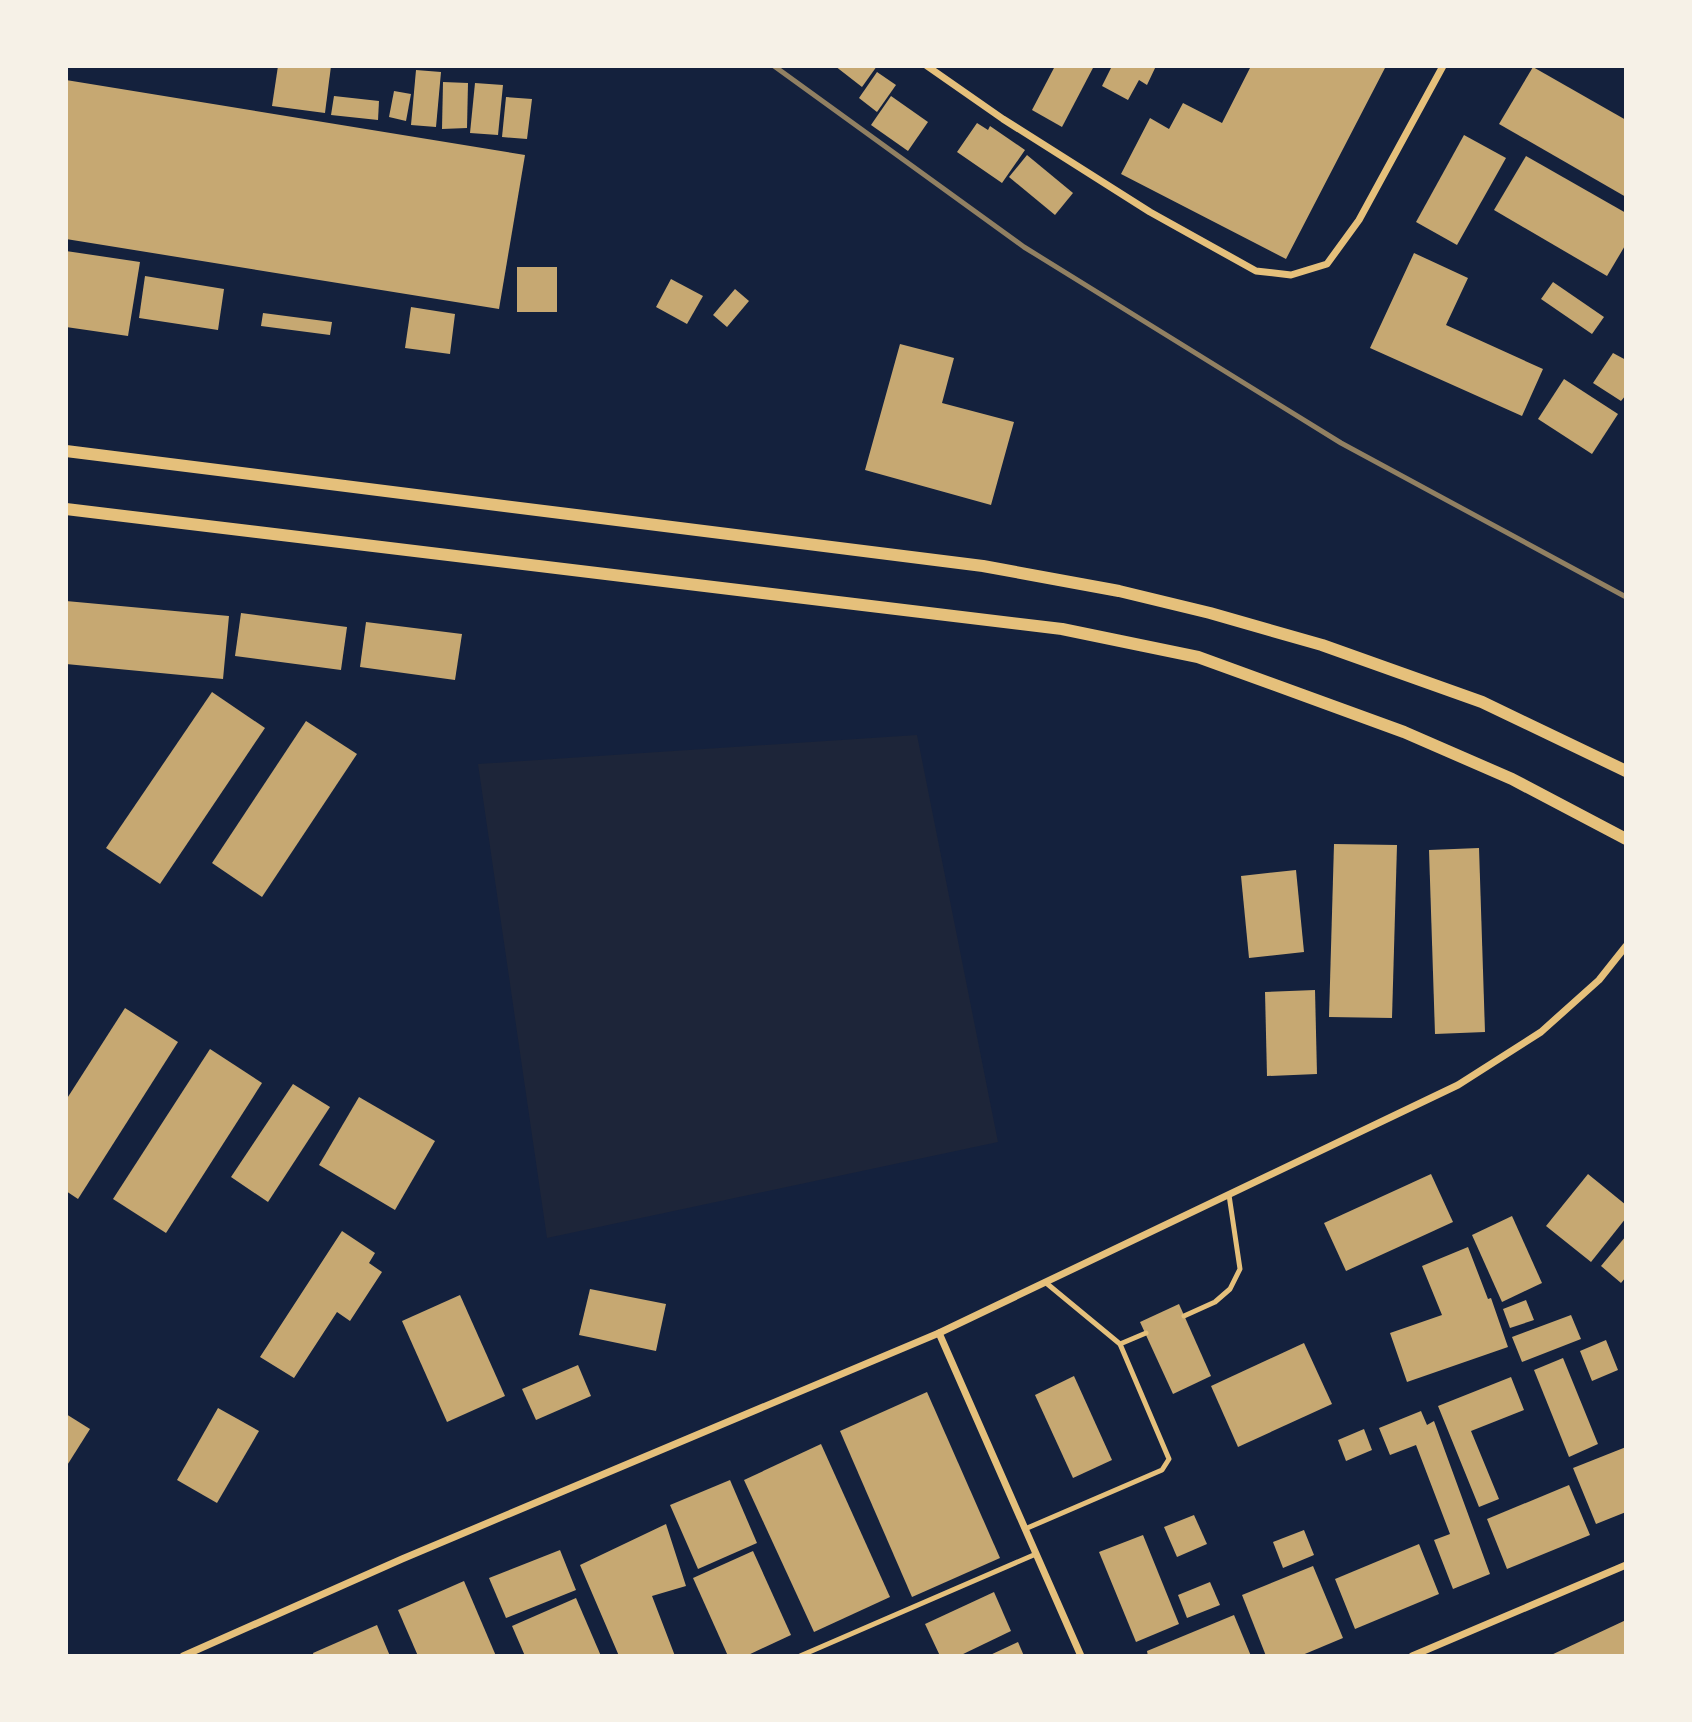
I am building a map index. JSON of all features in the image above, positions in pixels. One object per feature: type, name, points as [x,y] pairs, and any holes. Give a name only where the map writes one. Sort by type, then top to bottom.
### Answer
[{"type":"street","points":[[928,66],[1003,119],[1150,212],[1256,271],[1291,275],[1327,264],[1359,220],[1443,66]]},
{"type":"street","points":[[66,451],[982,566],[1119,591],[1210,613],[1322,645],[1482,702],[1626,771]]},
{"type":"street","points":[[66,509],[1062,629],[1198,657],[1404,732],[1512,779],[1626,839]]},
{"type":"street","points":[[183,1656],[402,1559],[939,1333],[1468,1078],[1541,1032],[1599,981],[1626,946]]},
{"type":"street","points":[[939,1333],[1081,1656]]},
{"type":"street","points":[[1412,1656],[1626,1565]]},
{"type":"lane","points":[[1184,1316],[1215,1302],[1230,1289],[1240,1269],[1229,1195]]},
{"type":"lane","points":[[1025,1530],[1162,1470],[1169,1459],[1120,1344],[1045,1282]]},
{"type":"lane","points":[[1120,1344],[1146,1333]]},
{"type":"lane","points":[[800,1656],[1036,1554]]},
{"type":"shaded area","points":[[917,735],[998,1142],[547,1238],[478,764]]},
{"type":"building","points":[[278,66],[331,66],[325,113],[272,106]]},
{"type":"building","points":[[835,66],[877,66],[862,87]]},
{"type":"building","points":[[1055,66],[1094,66],[1062,127],[1032,110]]},
{"type":"building","points":[[1112,66],[1156,66],[1147,85],[1139,80],[1128,100],[1102,86]]},
{"type":"building","points":[[1251,66],[1386,66],[1286,259],[1121,174],[1150,118],[1169,129],[1183,103],[1222,123]]},
{"type":"building","points":[[1533,67],[1626,120],[1626,197],[1499,124]]},
{"type":"building","points":[[416,70],[441,72],[436,127],[411,125]]},
{"type":"building","points":[[877,72],[896,85],[877,112],[859,98]]},
{"type":"building","points":[[66,80],[525,155],[499,309],[66,239]]},
{"type":"building","points":[[443,82],[468,83],[467,128],[442,129]]},
{"type":"building","points":[[475,83],[503,85],[498,135],[470,133]]},
{"type":"building","points":[[394,91],[411,94],[406,121],[389,117]]},
{"type":"building","points":[[334,96],[379,101],[378,120],[331,115]]},
{"type":"building","points":[[891,96],[928,122],[908,151],[871,125]]},
{"type":"building","points":[[506,97],[532,99],[527,139],[502,137]]},
{"type":"building","points":[[977,123],[988,130],[990,126],[1025,150],[1002,183],[957,152]]},
{"type":"building","points":[[1464,135],[1506,158],[1457,245],[1416,222]]},
{"type":"building","points":[[1027,155],[1073,193],[1055,215],[1009,177]]},
{"type":"building","points":[[1526,156],[1626,213],[1626,244],[1607,276],[1494,210]]},
{"type":"building","points":[[66,251],[140,262],[128,336],[66,327]]},
{"type":"building","points":[[1414,253],[1468,278],[1446,325],[1543,369],[1522,416],[1370,348]]},
{"type":"building","points":[[517,267],[557,267],[557,312],[517,312]]},
{"type":"building","points":[[145,276],[224,289],[218,330],[139,318]]},
{"type":"building","points":[[671,279],[703,296],[687,324],[656,307]]},
{"type":"building","points":[[1553,282],[1604,317],[1592,334],[1541,299]]},
{"type":"building","points":[[735,289],[749,301],[727,327],[713,315]]},
{"type":"building","points":[[411,307],[455,314],[450,354],[405,348]]},
{"type":"building","points":[[263,313],[332,322],[330,335],[261,326]]},
{"type":"building","points":[[900,344],[954,358],[942,403],[1014,422],[991,505],[865,470]]},
{"type":"building","points":[[1613,353],[1626,360],[1626,395],[1621,401],[1593,383]]},
{"type":"building","points":[[1564,379],[1618,414],[1592,454],[1538,419]]},
{"type":"building","points":[[66,601],[229,616],[223,679],[66,664]]},
{"type":"building","points":[[241,613],[347,627],[341,670],[235,656]]},
{"type":"building","points":[[366,622],[462,634],[455,680],[360,667]]},
{"type":"building","points":[[212,692],[265,728],[160,884],[106,848]]},
{"type":"building","points":[[306,721],[357,754],[262,897],[212,863]]},
{"type":"building","points":[[1334,844],[1397,845],[1392,1018],[1329,1017]]},
{"type":"building","points":[[1479,848],[1485,1032],[1435,1034],[1429,850]]},
{"type":"building","points":[[1296,870],[1304,952],[1249,958],[1241,876]]},
{"type":"building","points":[[1315,990],[1317,1074],[1267,1076],[1265,992]]},
{"type":"building","points":[[125,1008],[178,1042],[78,1199],[66,1191],[66,1100]]},
{"type":"building","points":[[210,1049],[262,1083],[166,1233],[113,1199]]},
{"type":"building","points":[[293,1084],[330,1107],[268,1202],[231,1177]]},
{"type":"building","points":[[359,1097],[435,1141],[395,1210],[319,1165]]},
{"type":"building","points":[[1431,1174],[1453,1222],[1346,1271],[1324,1223]]},
{"type":"building","points":[[1588,1174],[1626,1205],[1626,1218],[1591,1262],[1546,1226]]},
{"type":"building","points":[[1512,1216],[1542,1283],[1502,1302],[1472,1235]]},
{"type":"building","points":[[342,1231],[375,1253],[369,1263],[382,1272],[350,1321],[337,1312],[294,1378],[260,1357]]},
{"type":"building","points":[[1626,1236],[1626,1277],[1621,1283],[1601,1266]]},
{"type":"building","points":[[1468,1247],[1488,1299],[1491,1298],[1508,1347],[1407,1382],[1390,1333],[1442,1315],[1422,1266]]},
{"type":"building","points":[[590,1289],[666,1304],[656,1351],[579,1335]]},
{"type":"building","points":[[460,1295],[505,1396],[447,1422],[402,1321]]},
{"type":"building","points":[[1526,1300],[1534,1320],[1510,1328],[1503,1309]]},
{"type":"building","points":[[1179,1304],[1211,1376],[1173,1394],[1140,1322]]},
{"type":"building","points":[[1571,1315],[1581,1339],[1522,1362],[1512,1337]]},
{"type":"building","points":[[1606,1340],[1618,1370],[1592,1381],[1580,1351]]},
{"type":"building","points":[[1304,1343],[1332,1404],[1238,1447],[1211,1386]]},
{"type":"building","points":[[1563,1358],[1598,1444],[1569,1457],[1534,1370]]},
{"type":"building","points":[[578,1365],[591,1396],[536,1420],[522,1389]]},
{"type":"building","points":[[1074,1376],[1112,1460],[1073,1478],[1035,1395]]},
{"type":"building","points":[[1511,1377],[1524,1410],[1471,1431],[1499,1499],[1479,1507],[1438,1406]]},
{"type":"building","points":[[927,1392],[1000,1558],[912,1597],[840,1431]]},
{"type":"building","points":[[218,1408],[259,1431],[217,1503],[177,1480]]},
{"type":"building","points":[[1421,1411],[1427,1425],[1434,1421],[1490,1574],[1453,1589],[1434,1540],[1450,1534],[1416,1445],[1390,1455],[1379,1428]]},
{"type":"building","points":[[66,1414],[90,1429],[66,1467]]},
{"type":"building","points":[[1364,1429],[1372,1450],[1346,1461],[1338,1440]]},
{"type":"building","points":[[821,1444],[890,1597],[814,1632],[744,1480]]},
{"type":"building","points":[[1626,1447],[1626,1512],[1596,1524],[1573,1468]]},
{"type":"building","points":[[730,1480],[757,1543],[698,1569],[670,1505]]},
{"type":"building","points":[[1569,1485],[1590,1535],[1507,1569],[1487,1519]]},
{"type":"building","points":[[1194,1515],[1207,1544],[1177,1557],[1164,1527]]},
{"type":"building","points":[[666,1524],[686,1586],[652,1596],[675,1656],[619,1656],[580,1565]]},
{"type":"building","points":[[1304,1530],[1314,1555],[1283,1568],[1273,1542]]},
{"type":"building","points":[[1143,1535],[1179,1624],[1136,1642],[1099,1552]]},
{"type":"building","points":[[1419,1544],[1439,1594],[1355,1629],[1335,1579]]},
{"type":"building","points":[[560,1550],[576,1590],[506,1618],[489,1578]]},
{"type":"building","points":[[753,1551],[791,1635],[746,1656],[728,1656],[693,1578]]},
{"type":"building","points":[[1313,1566],[1343,1638],[1300,1656],[1266,1656],[1242,1595]]},
{"type":"building","points":[[464,1581],[496,1656],[418,1656],[398,1610]]},
{"type":"building","points":[[1210,1582],[1220,1605],[1187,1618],[1178,1595]]},
{"type":"building","points":[[994,1592],[1011,1631],[959,1656],[940,1656],[925,1624]]},
{"type":"building","points":[[576,1598],[601,1656],[525,1656],[512,1626]]},
{"type":"building","points":[[1234,1615],[1251,1656],[1148,1656],[1147,1651]]},
{"type":"building","points":[[1626,1620],[1626,1656],[1549,1656]]},
{"type":"building","points":[[377,1625],[390,1656],[314,1656],[313,1653]]},
{"type":"building","points":[[1018,1642],[1024,1656],[988,1656]]},
{"type":"railway","points":[[774,66],[1024,247],[1341,443],[1626,597]]}]
